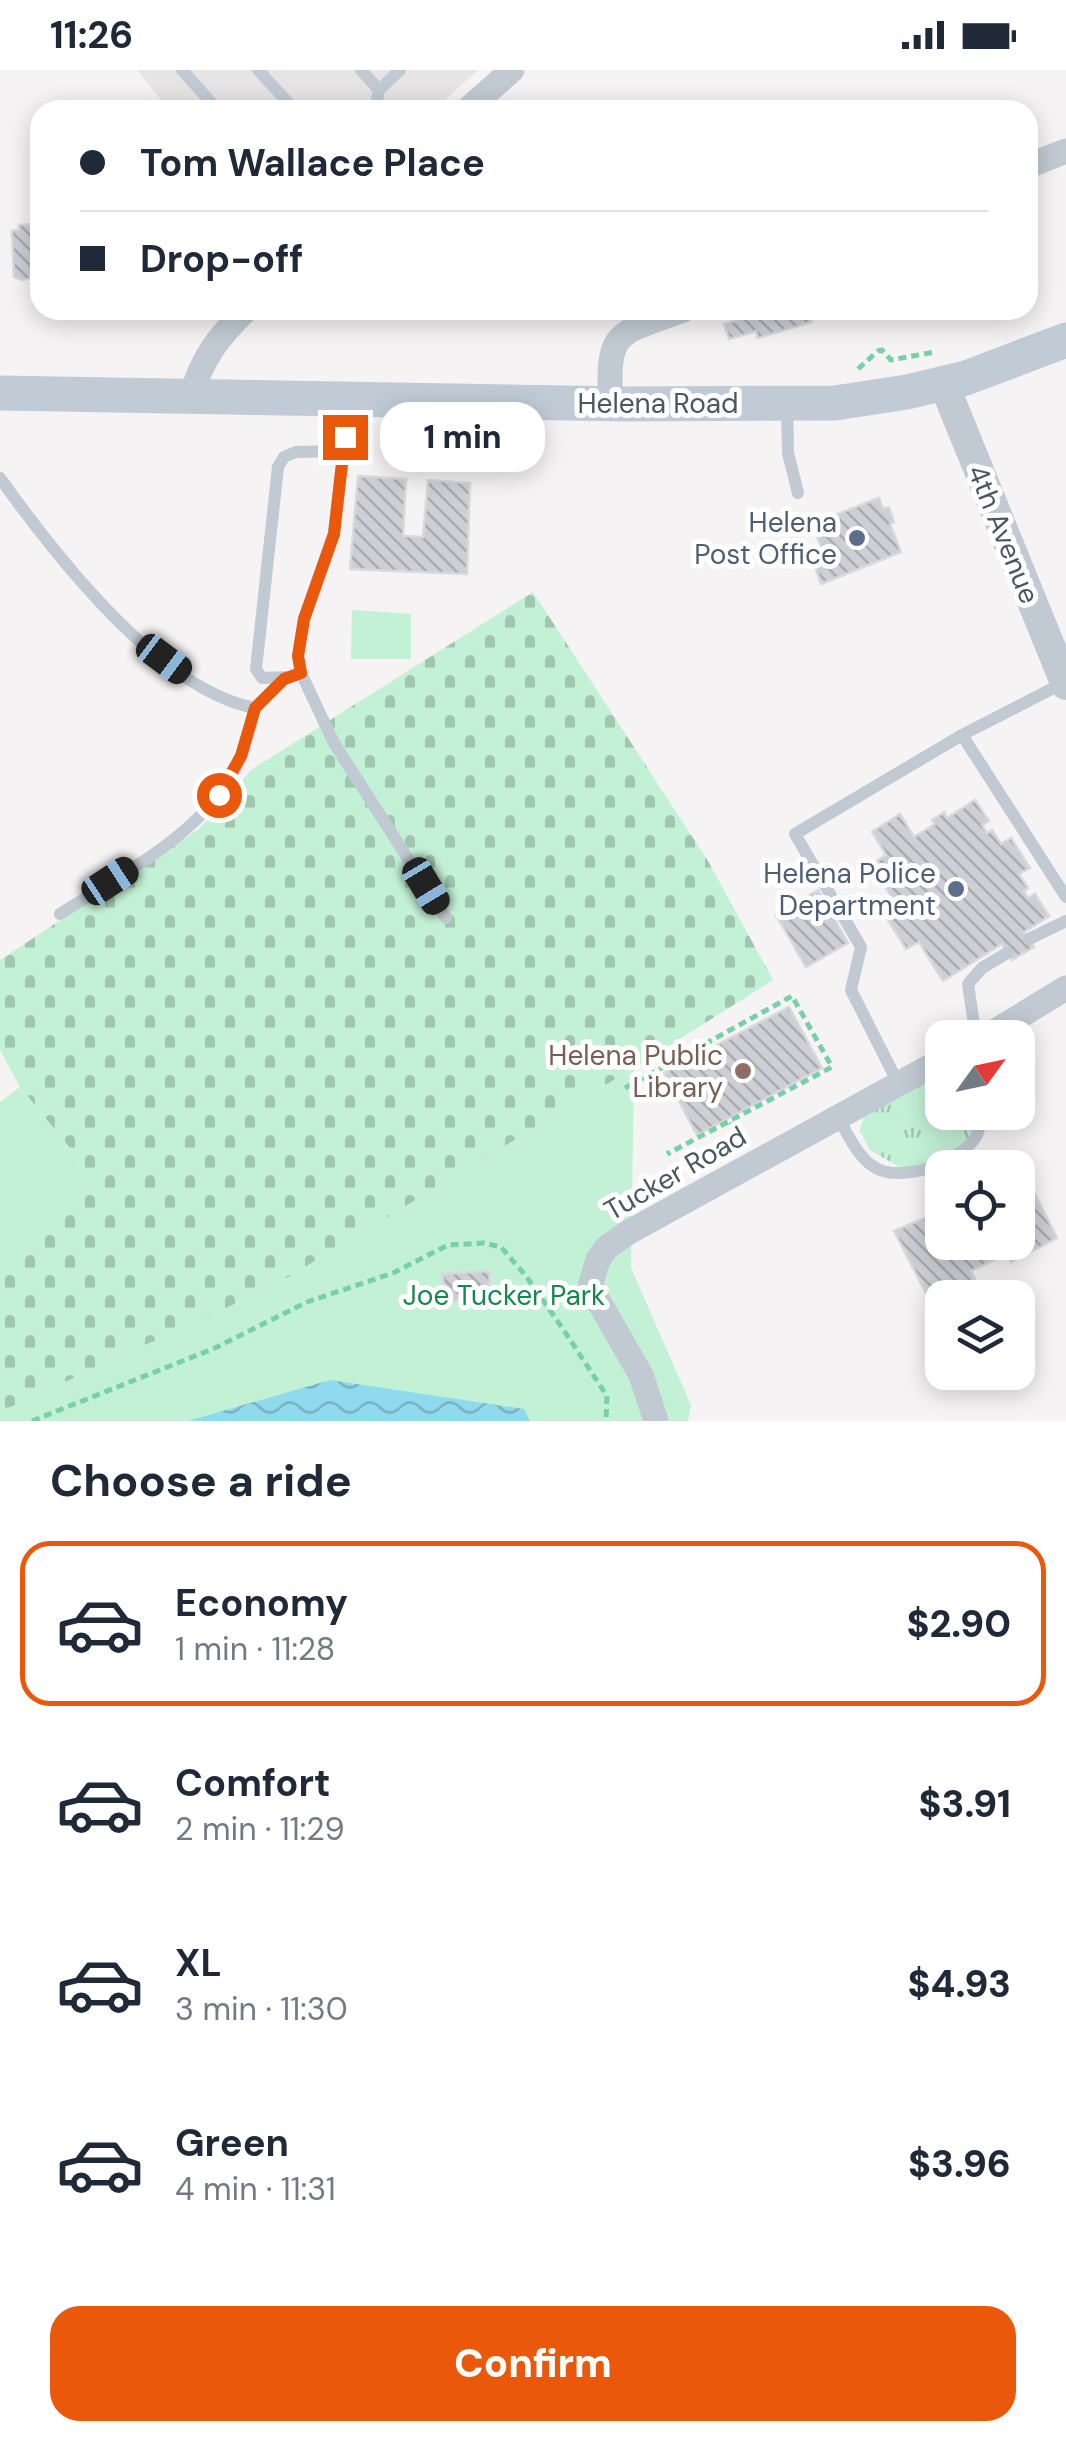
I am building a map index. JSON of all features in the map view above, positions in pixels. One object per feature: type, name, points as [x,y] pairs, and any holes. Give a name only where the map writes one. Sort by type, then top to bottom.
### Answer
[{"type":"main road","name":"Helena Road","points":[[0,393],[611,404],[869,399],[945,366],[966,378],[1066,340]]},
{"type":"street","points":[[476,100],[498,75]]},
{"type":"street","points":[[1038,162],[1066,151]]},
{"type":"street","points":[[192,394],[207,354],[237,320]]},
{"type":"street","points":[[611,404],[610,357],[617,340],[629,330],[656,320]]},
{"type":"street","name":"4th Avenue","points":[[945,366],[1065,684]]},
{"type":"street","points":[[1014,1020],[1066,988]]},
{"type":"street","name":"Tucker Road","points":[[656,1421],[641,1374],[591,1283],[606,1248],[628,1232],[925,1069]]},
{"type":"lane","points":[[182,70],[209,100]]},
{"type":"lane","points":[[258,70],[285,100]]},
{"type":"lane","points":[[361,70],[380,90]]},
{"type":"lane","points":[[378,100],[380,90],[400,70]]},
{"type":"lane","points":[[346,397],[344,451],[330,552],[304,619],[298,656],[301,673],[334,743],[446,918]]},
{"type":"lane","points":[[786,403],[788,453],[798,493]]},
{"type":"lane","points":[[301,673],[284,679],[262,678],[256,669],[278,468],[284,456],[296,452],[344,451]]},
{"type":"lane","points":[[0,478],[84,584],[144,644],[213,694],[233,704],[255,708]]},
{"type":"lane","points":[[60,914],[160,848],[219,795],[241,756],[255,708],[284,679]]},
{"type":"lane","points":[[898,1083],[851,990],[861,946],[795,834],[962,735],[1065,684]]},
{"type":"lane","points":[[962,735],[1066,897]]},
{"type":"lane","points":[[1029,939],[1066,921]]},
{"type":"lane","points":[[973,1020],[968,984],[982,968],[1007,952]]},
{"type":"lane","points":[[836,1116],[859,1153],[877,1170],[892,1173],[922,1171],[943,1162],[968,1145],[979,1130]]},
{"type":"path","points":[[858,370],[882,350],[891,360],[945,366]]},
{"type":"path","points":[[625,1088],[792,996],[832,1067],[667,1154]]},
{"type":"path","points":[[32,1421],[215,1348],[307,1302],[392,1273],[448,1245],[484,1242],[500,1248],[526,1276],[563,1329],[607,1396],[606,1421]]},
{"type":"shaded area","points":[[137,70],[478,70],[445,100],[161,100]]},
{"type":"green space","points":[[533,592],[708,861],[773,980],[272,1287],[0,1412],[0,1262],[88,1185],[73,1152],[20,1087],[0,1050],[0,960],[199,829],[251,770]]},
{"type":"green space","points":[[352,610],[411,614],[411,659],[351,659]]},
{"type":"green space","name":"Joe Tucker Park","points":[[634,1068],[631,1268],[691,1405],[688,1421],[0,1421],[0,1412],[272,1287]]},
{"type":"green space","points":[[925,1083],[925,1130],[972,1130],[957,1150],[925,1150],[925,1162],[901,1168],[870,1150],[860,1131],[864,1116]]},
{"type":"green space","points":[[20,1087],[73,1152],[88,1185],[0,1262],[0,1102]]},
{"type":"water","points":[[330,1380],[524,1409],[530,1421],[188,1421]]},
{"type":"building","points":[[30,224],[30,278],[23,280],[14,277],[12,231],[19,230],[19,225]]},
{"type":"building","points":[[738,320],[812,322],[758,338],[756,331],[729,339],[724,324]]},
{"type":"building","points":[[358,476],[406,479],[403,536],[423,537],[428,480],[470,483],[467,574],[350,569]]},
{"type":"building","name":"Helena Post Office","points":[[879,498],[883,509],[889,507],[894,522],[890,524],[901,552],[821,584],[814,563],[826,559],[812,524]]},
{"type":"building","name":"Helena Police Department","points":[[975,800],[989,821],[982,825],[987,833],[992,830],[1001,844],[1011,838],[1030,868],[1019,874],[1028,888],[1024,891],[1028,898],[1035,894],[1049,916],[1024,932],[1034,947],[1012,960],[1002,944],[943,981],[919,942],[906,949],[878,904],[891,896],[871,865],[886,855],[872,832],[900,814],[914,837],[935,824],[932,820],[944,812],[947,818]]},
{"type":"building","points":[[818,890],[848,943],[806,967],[776,915]]},
{"type":"building","name":"Helena Public Library","points":[[789,1007],[822,1068],[697,1135],[664,1073]]},
{"type":"building","points":[[1035,1194],[1057,1238],[1035,1249]]},
{"type":"building","points":[[925,1218],[925,1260],[994,1260],[971,1271],[973,1280],[925,1280],[925,1291],[894,1231]]},
{"type":"building","points":[[490,1271],[489,1297],[446,1302],[442,1274]]},
{"type":"place","name":"Helena Post Office","points":[[857,538]]},
{"type":"place","name":"Helena Police Department","points":[[956,889]]},
{"type":"place","name":"Helena Public Library","points":[[743,1071]]},
{"type":"route","points":[[219,795],[241,756],[255,708],[284,679],[301,673],[298,656],[304,619],[334,534],[345,437]]}]
